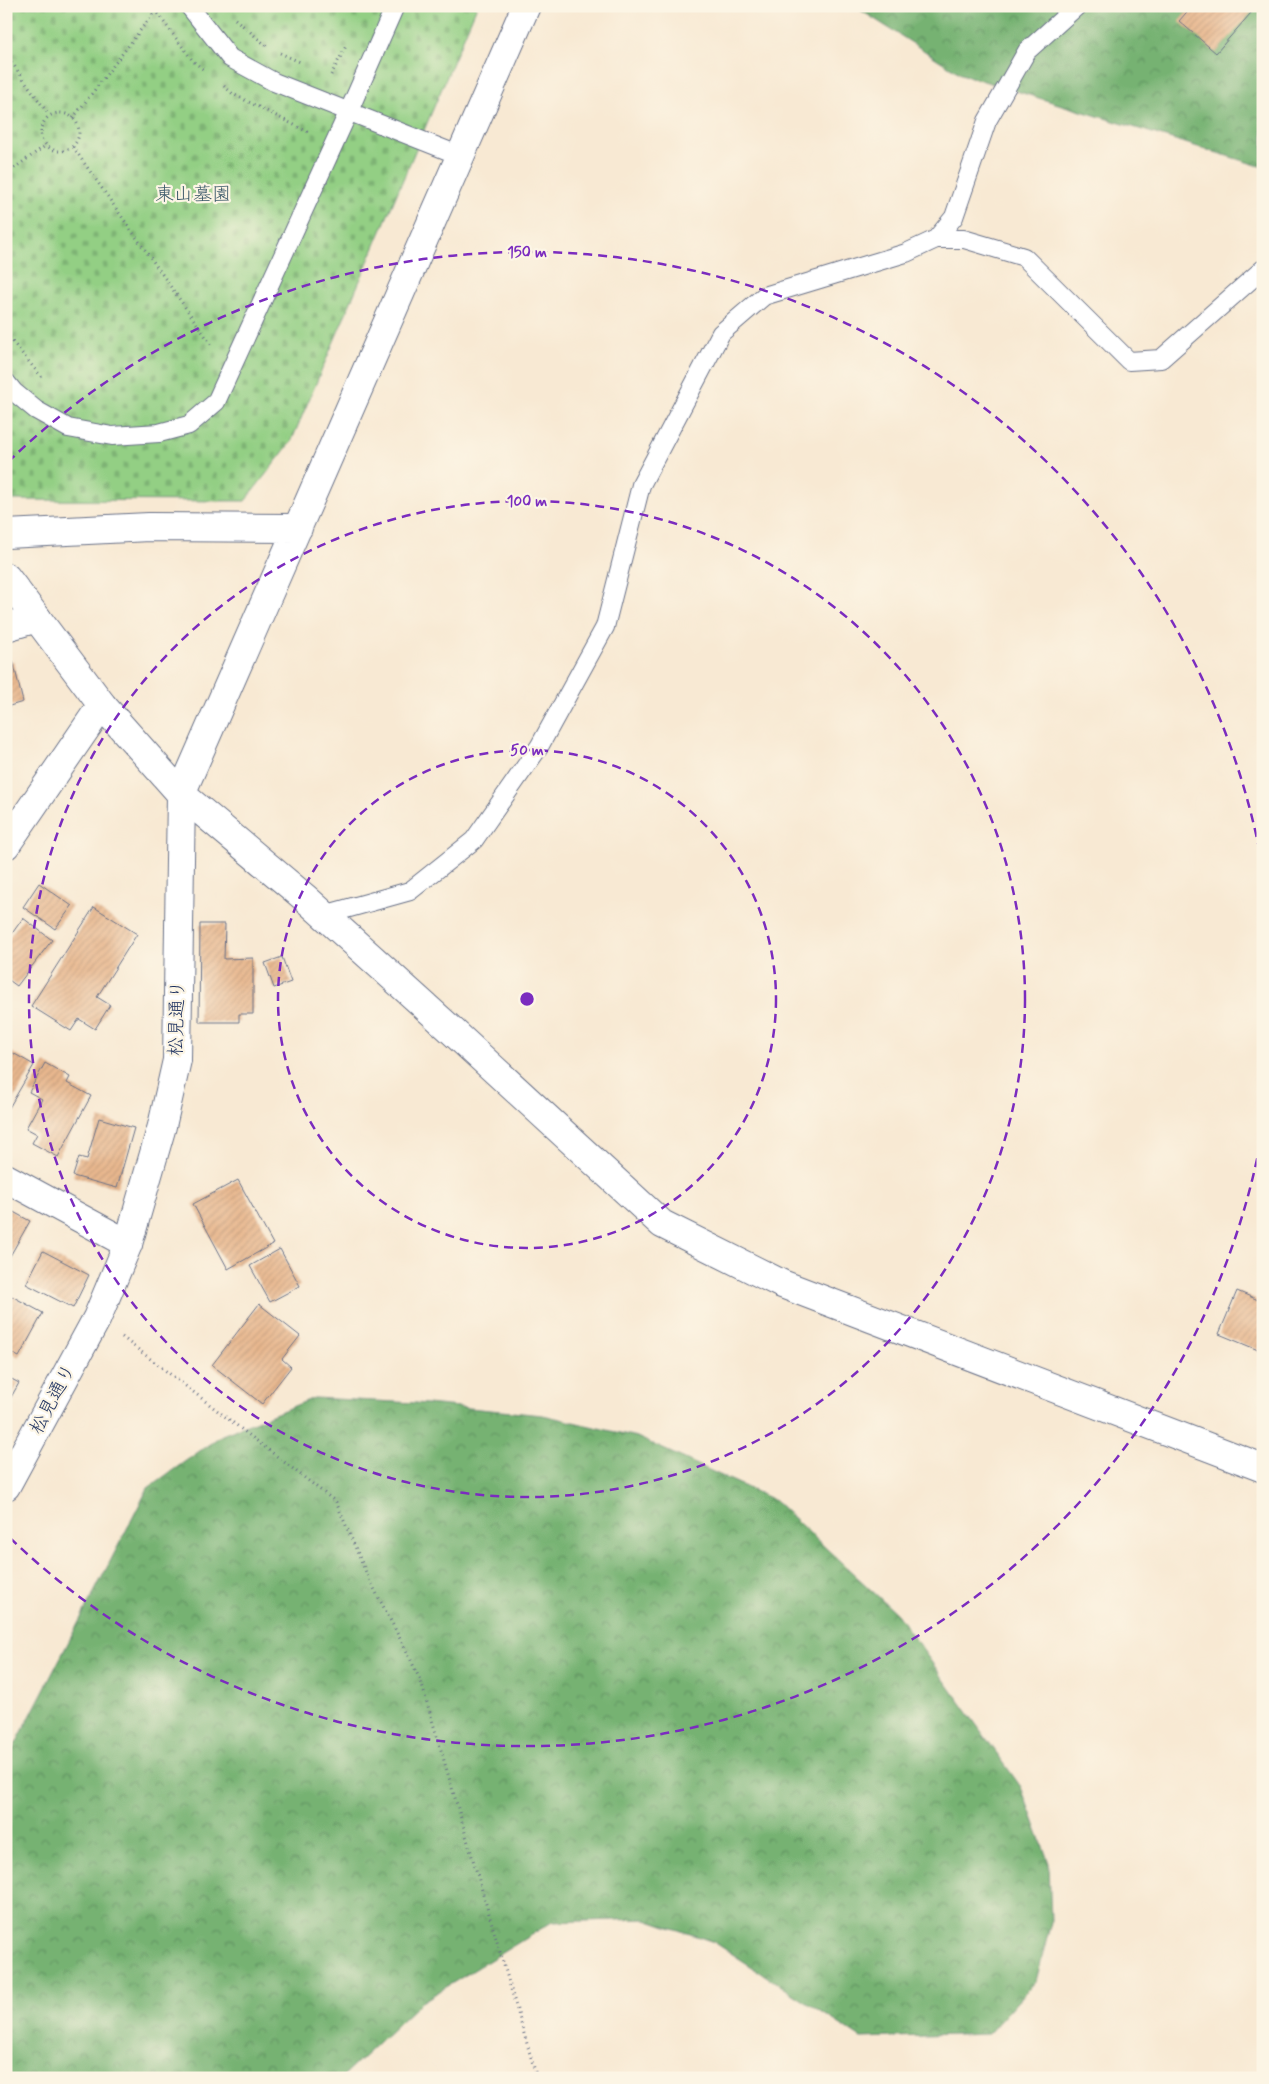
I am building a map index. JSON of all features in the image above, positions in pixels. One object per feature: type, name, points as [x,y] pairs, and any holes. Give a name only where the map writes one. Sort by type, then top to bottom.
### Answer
[{"type":"street","points":[[181,794],[526,6]]},
{"type":"street","points":[[6,534],[149,527],[298,528]]},
{"type":"street","points":[[6,576],[102,705],[181,794],[324,915],[448,1026],[662,1224],[782,1284],[1263,1468]]},
{"type":"street","points":[[6,627],[37,618]]},
{"type":"street","points":[[6,845],[102,705]]},
{"type":"street","name":"松見通り","points":[[6,1486],[97,1318],[128,1244],[162,1126],[177,1060],[181,794]]},
{"type":"street","points":[[6,1178],[128,1244]]},
{"type":"lane","points":[[189,6],[230,58],[274,82],[460,156]]},
{"type":"lane","points":[[6,382],[14,392],[36,410],[68,428],[112,436],[159,433],[189,425],[216,402],[395,6]]},
{"type":"lane","points":[[936,239],[954,216],[987,120],[1028,51],[1077,6]]},
{"type":"lane","points":[[324,915],[410,891],[474,840],[539,747],[605,627],[641,485],[721,333],[764,296],[906,253],[936,239],[964,239],[1024,257],[1129,361],[1161,359],[1263,269]]},
{"type":"path","points":[[152,6],[193,61],[206,72]]},
{"type":"path","points":[[74,118],[159,6]]},
{"type":"path","points":[[230,13],[270,49]]},
{"type":"path","points":[[323,72],[332,76],[349,41]]},
{"type":"path","points":[[279,52],[306,64]]},
{"type":"path","points":[[6,54],[49,115]]},
{"type":"path","points":[[220,83],[233,94],[311,133],[307,143]]},
{"type":"path","points":[[57,113],[66,114],[74,118],[79,127],[79,138],[73,147],[64,152],[54,152],[45,146],[40,136],[42,124],[49,115],[57,113]]},
{"type":"path","points":[[6,174],[45,146]]},
{"type":"path","points":[[73,147],[230,371]]},
{"type":"path","points":[[6,334],[47,384]]},
{"type":"path","points":[[97,1318],[336,1502],[367,1575],[410,1656],[421,1682],[537,2078]]},
{"type":"green space","name":"東山墓園","points":[[6,6],[477,6],[291,442],[245,501],[6,500]]},
{"type":"green space","points":[[854,6],[1263,6],[1263,167],[961,74]]},
{"type":"green space","points":[[314,1398],[416,1403],[543,1415],[637,1437],[774,1500],[897,1614],[1021,1787],[1049,1863],[1051,1922],[1036,1981],[988,2034],[861,2038],[714,1942],[646,1919],[552,1922],[420,2003],[341,2078],[6,2078],[6,1763],[148,1488],[222,1435]]},
{"type":"building","points":[[1192,6],[1257,6],[1216,53],[1179,21]]},
{"type":"building","points":[[13,661],[23,702],[6,707],[6,663]]},
{"type":"building","points":[[39,883],[72,906],[55,929],[23,907]]},
{"type":"building","points":[[94,907],[137,934],[97,997],[110,1005],[95,1029],[79,1019],[71,1031],[31,1006]]},
{"type":"building","points":[[23,918],[52,940],[17,986],[6,978],[6,942]]},
{"type":"building","points":[[200,924],[225,924],[224,959],[253,958],[253,1014],[239,1014],[239,1022],[199,1022]]},
{"type":"building","points":[[282,957],[291,982],[274,988],[265,963]]},
{"type":"building","points":[[6,1049],[34,1065],[6,1113]]},
{"type":"building","points":[[45,1063],[70,1077],[67,1083],[91,1096],[58,1157],[32,1143],[37,1134],[26,1128],[42,1099],[29,1092]]},
{"type":"building","points":[[99,1118],[134,1128],[117,1188],[73,1176],[79,1157],[87,1159]]},
{"type":"building","points":[[238,1180],[273,1244],[228,1269],[193,1204]]},
{"type":"building","points":[[6,1208],[30,1221],[6,1263]]},
{"type":"building","points":[[280,1249],[300,1286],[270,1302],[250,1266]]},
{"type":"building","points":[[43,1251],[89,1275],[73,1308],[26,1284]]},
{"type":"building","points":[[1237,1291],[1263,1302],[1263,1352],[1219,1334]]},
{"type":"building","points":[[6,1293],[43,1313],[19,1357],[6,1350]]},
{"type":"building","points":[[259,1304],[300,1336],[282,1359],[291,1367],[262,1404],[212,1365]]},
{"type":"building","points":[[6,1376],[19,1383],[6,1406]]}]
